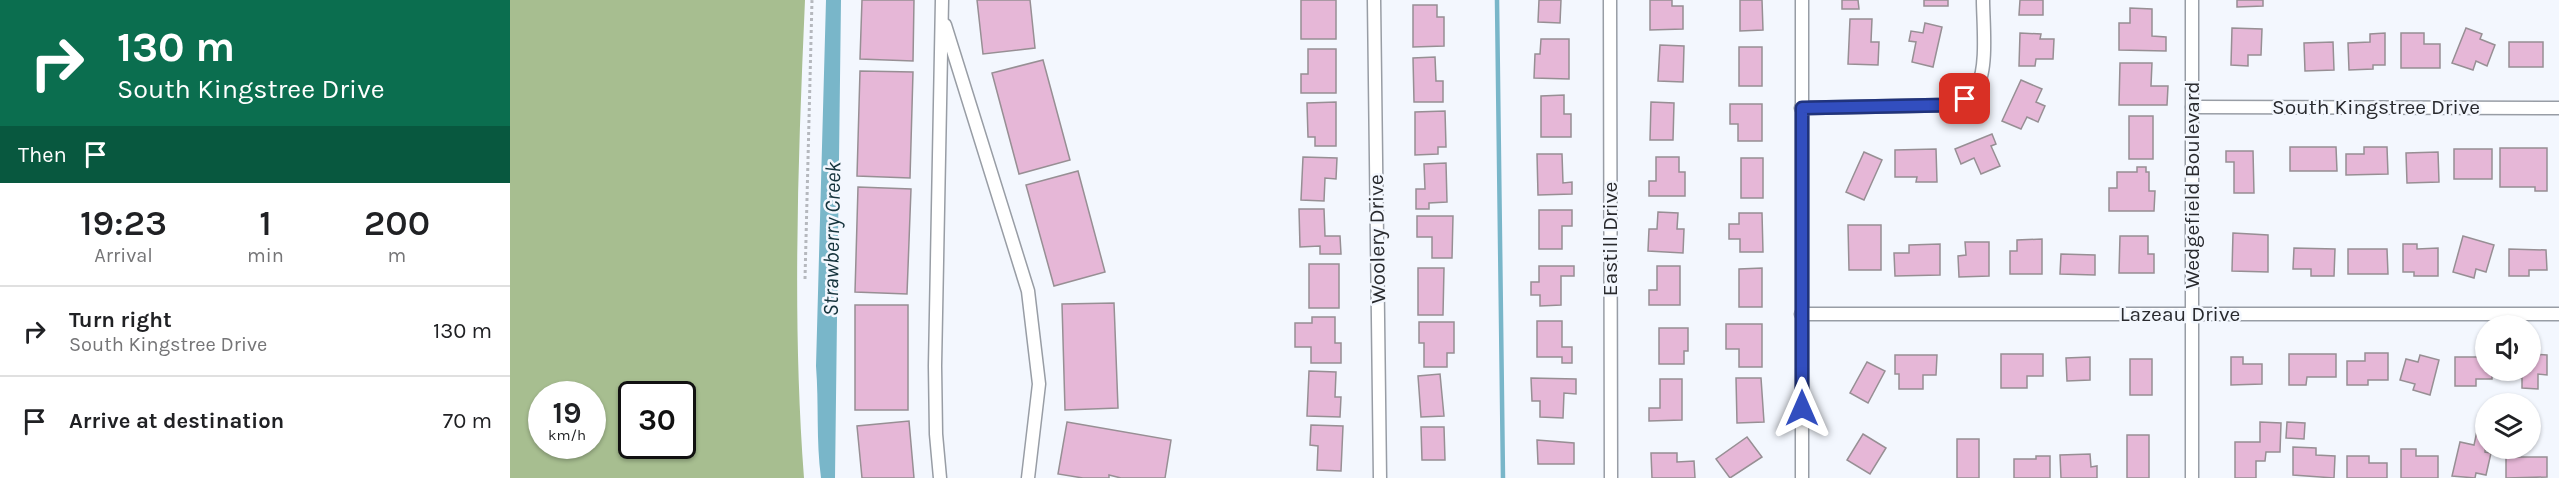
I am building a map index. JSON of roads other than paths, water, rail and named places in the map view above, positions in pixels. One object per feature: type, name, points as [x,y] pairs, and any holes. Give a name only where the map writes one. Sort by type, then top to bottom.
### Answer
[{"type":"street","points":[[940,478],[936,434],[935,366],[942,0]]},
{"type":"street","name":"Woolery Drive","points":[[1374,0],[1380,478]]},
{"type":"street","name":"Eastill Drive","points":[[1610,0],[1611,478]]},
{"type":"street","points":[[1802,0],[1802,478]]},
{"type":"street","points":[[1802,108],[1949,105],[1965,99],[1977,86],[1982,74],[1983,0]]},
{"type":"street","name":"Wedgefield Boulevard","points":[[2192,0],[2192,478]]},
{"type":"street","points":[[942,15],[1028,291],[1039,384],[1028,478]]},
{"type":"street","name":"South Kingstree Drive","points":[[2192,107],[2559,108]]},
{"type":"street","name":"Lazeau Drive","points":[[1801,314],[2559,314]]},
{"type":"water","name":"Strawberry Creek","points":[[826,0],[841,0],[835,478],[821,478],[816,366]]},
{"type":"waterway","points":[[1497,0],[1503,478]]}]
